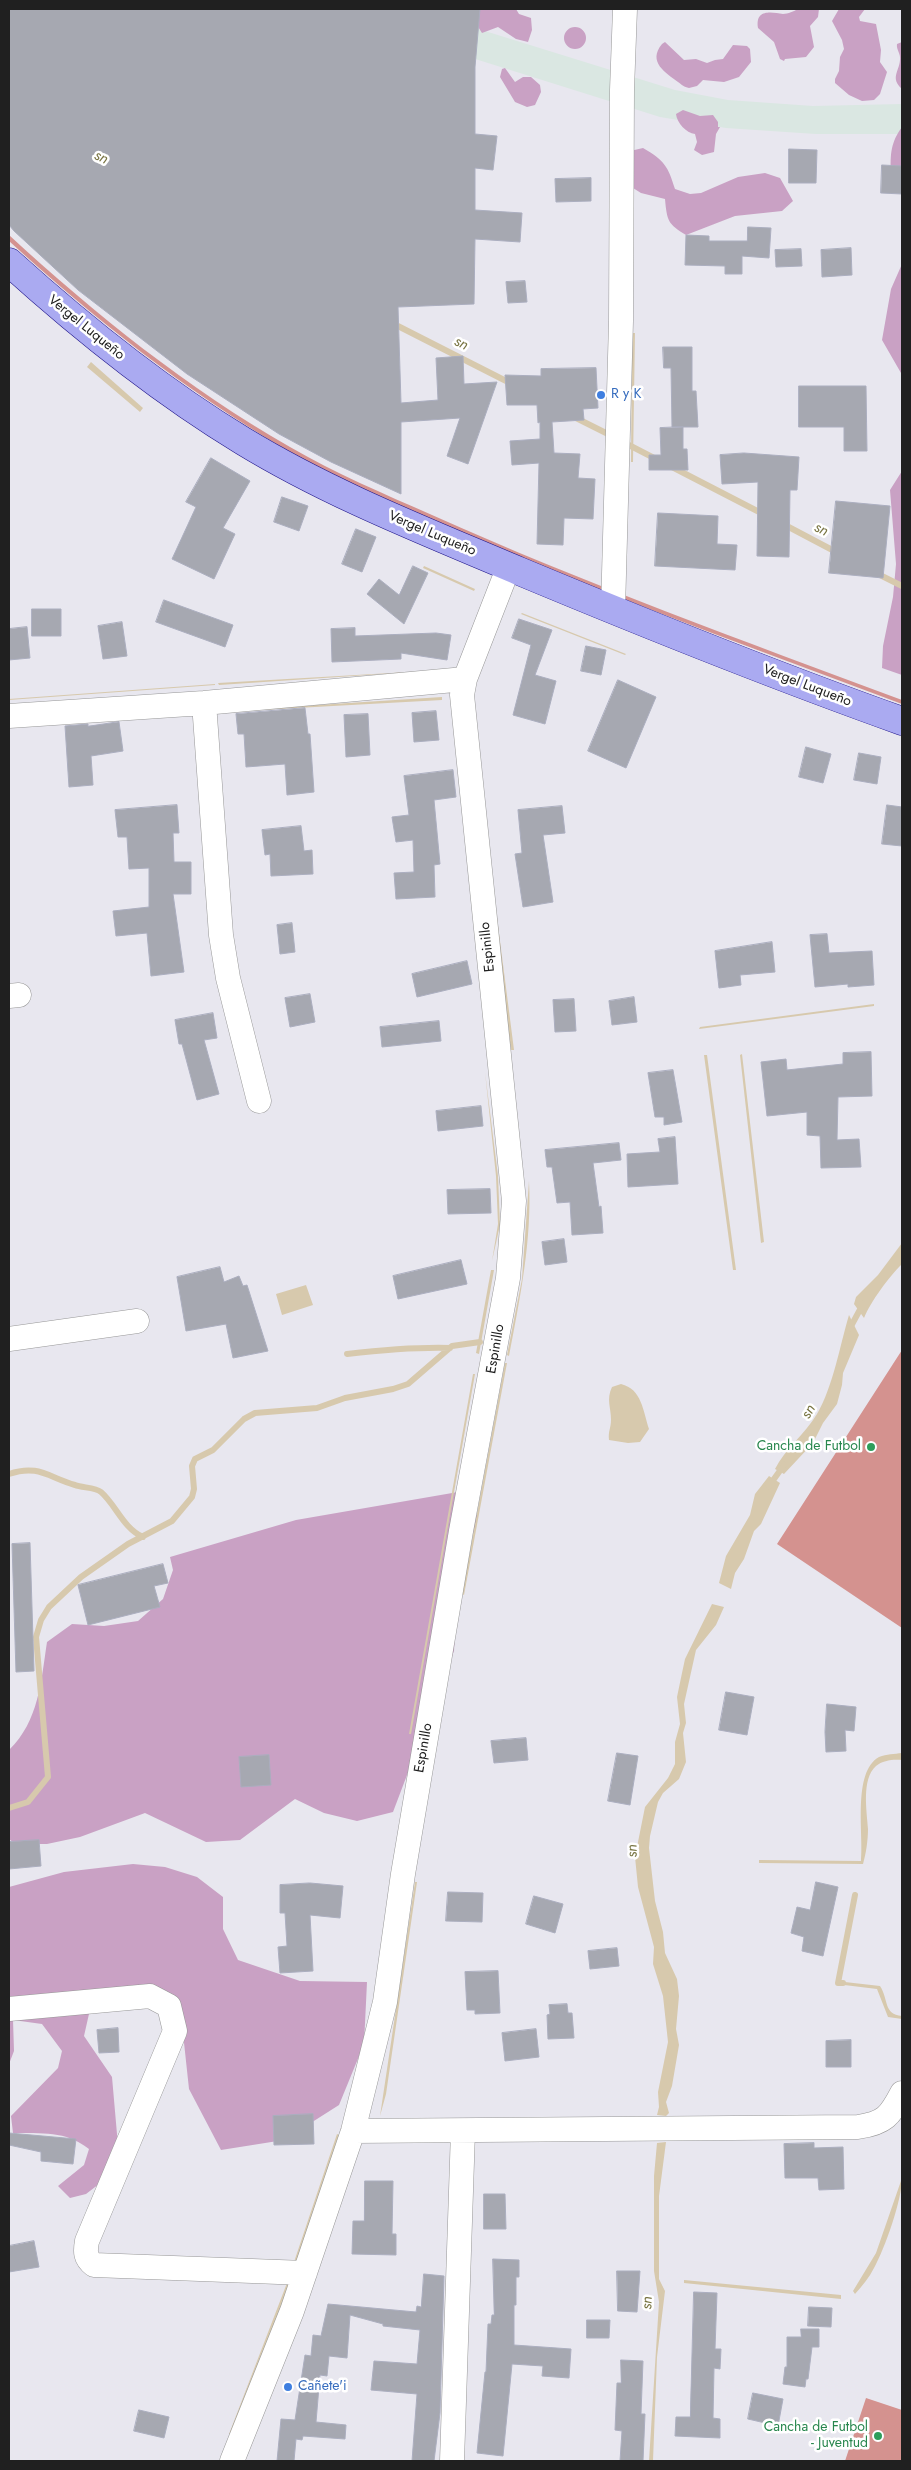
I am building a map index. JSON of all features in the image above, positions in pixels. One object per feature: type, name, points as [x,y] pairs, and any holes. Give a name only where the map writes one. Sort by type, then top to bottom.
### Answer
[{"type":"main road","name":"Vergel Luqueño","points":[[9,262],[80,324],[181,401],[244,441],[363,505],[725,655],[902,721]]},
{"type":"street","points":[[613,610],[621,321],[622,90],[625,9]]},
{"type":"street","name":"Espinillo","points":[[232,2461],[292,2311],[353,2132],[385,2002],[408,1845],[461,1531],[508,1278],[513,1238],[514,1201],[462,712],[465,679],[509,566]]},
{"type":"street","points":[[9,716],[204,703],[465,679]]},
{"type":"street","points":[[204,703],[221,935],[228,978],[259,1101]]},
{"type":"street","points":[[9,1339],[137,1321]]},
{"type":"street","points":[[9,2009],[150,1996],[169,2006],[175,2031],[87,2241],[85,2252],[87,2260],[94,2265],[305,2273]]},
{"type":"street","points":[[353,2132],[871,2125],[881,2122],[892,2111],[902,2093]]},
{"type":"street","points":[[452,2461],[464,2131]]},
{"type":"shaded area","points":[[316,9],[414,9],[675,90],[728,100],[813,106],[902,104],[902,134],[816,134],[726,128],[660,117]]},
{"type":"shaded area","points":[[423,9],[516,9],[519,14],[531,18],[532,30],[528,42],[516,39],[498,27],[482,33],[475,22]]},
{"type":"shaded area","points":[[798,9],[819,9],[818,17],[810,26],[814,47],[806,57],[785,59],[784,61],[780,59],[774,42],[758,28],[759,18],[765,13],[785,14]]},
{"type":"shaded area","points":[[839,9],[865,9],[859,17],[860,21],[876,24],[881,50],[880,62],[887,72],[880,94],[874,100],[862,101],[849,95],[835,83],[839,71],[840,57],[844,49],[842,40],[832,21]]},
{"type":"shaded area","points":[[571,27],[579,27],[586,34],[586,42],[579,49],[571,49],[564,42],[564,34]]},
{"type":"shaded area","points":[[665,42],[684,60],[696,59],[707,63],[723,59],[733,45],[747,46],[750,49],[751,62],[739,77],[724,82],[703,80],[697,86],[689,88],[668,75],[657,62],[658,50]]},
{"type":"shaded area","points":[[902,42],[902,89],[896,82],[896,75],[900,58],[897,44]]},
{"type":"shaded area","points":[[505,68],[515,82],[523,77],[531,77],[540,85],[541,92],[535,105],[527,107],[515,102],[500,77],[502,69]]},
{"type":"shaded area","points":[[683,110],[700,116],[713,115],[718,122],[718,127],[720,127],[716,134],[714,152],[702,155],[694,150],[697,142],[695,134],[685,130],[676,114]]},
{"type":"shaded area","points":[[902,127],[902,177],[891,173],[891,154],[893,143]]},
{"type":"shaded area","points":[[643,148],[661,160],[670,175],[675,189],[690,194],[701,193],[738,177],[765,173],[780,178],[793,201],[782,211],[735,216],[686,235],[672,225],[668,217],[665,199],[641,193],[625,183],[626,152]]},
{"type":"shaded area","points":[[9,235],[75,294],[143,349],[215,400],[307,457],[378,491],[548,565],[902,700],[902,704],[560,574],[397,506],[340,479],[247,426],[176,378],[74,298],[9,241]]},
{"type":"shaded area","points":[[902,264],[901,373],[882,340],[891,289]]},
{"type":"shaded area","points":[[632,333],[635,333],[633,462],[631,462]]},
{"type":"shaded area","points":[[91,362],[143,408],[140,412],[87,367]]},
{"type":"shaded area","points":[[902,471],[902,675],[882,668],[883,646],[893,597],[896,564],[890,490]]},
{"type":"shaded area","points":[[424,566],[475,589],[474,591],[423,568]]},
{"type":"shaded area","points":[[522,613],[626,654],[521,614]]},
{"type":"shaded area","points":[[443,670],[219,685],[218,683]]},
{"type":"shaded area","points":[[215,685],[9,700],[9,699]]},
{"type":"shaded area","points":[[442,697],[442,700],[224,712],[224,711]]},
{"type":"shaded area","points":[[487,863],[490,863],[514,1050],[511,1050]]},
{"type":"shaded area","points":[[874,1004],[874,1006],[699,1029],[700,1027]]},
{"type":"shaded area","points":[[742,1054],[764,1242],[761,1243],[740,1055]]},
{"type":"shaded area","points":[[704,1055],[707,1055],[736,1270],[733,1270]]},
{"type":"shaded area","points":[[485,1072],[498,1176],[500,1225],[492,1261],[498,1224],[496,1176]]},
{"type":"shaded area","points":[[529,1181],[527,1247],[521,1291],[509,1356],[507,1355],[522,1279]]},
{"type":"shaded area","points":[[902,1243],[902,1264],[871,1304],[864,1318],[854,1304],[856,1297],[878,1275]]},
{"type":"shaded area","points":[[491,1270],[494,1270],[479,1354],[476,1353]]},
{"type":"shaded area","points":[[306,1285],[313,1305],[282,1315],[276,1294]]},
{"type":"shaded area","points":[[849,1315],[859,1335],[843,1373],[837,1404],[823,1423],[813,1443],[784,1474],[775,1469],[812,1421],[823,1403],[832,1379]]},
{"type":"shaded area","name":"Cancha de Futbol","points":[[902,1350],[902,1628],[777,1544]]},
{"type":"shaded area","points":[[505,1363],[507,1363],[464,1595],[462,1594]]},
{"type":"shaded area","points":[[473,1374],[475,1374],[411,1734],[409,1734]]},
{"type":"shaded area","points":[[621,1384],[628,1387],[638,1396],[643,1408],[649,1429],[640,1442],[628,1443],[609,1440],[611,1420],[609,1396],[612,1387]]},
{"type":"shaded area","points":[[769,1476],[780,1483],[761,1524],[754,1531],[744,1559],[735,1573],[731,1589],[719,1583],[726,1556],[750,1515],[755,1494]]},
{"type":"shaded area","points":[[458,1492],[478,1517],[458,1584],[454,1651],[393,1812],[357,1821],[324,1813],[295,1799],[240,1840],[206,1842],[145,1813],[80,1837],[47,1844],[15,1844],[9,1839],[9,1750],[19,1739],[33,1713],[40,1686],[47,1642],[72,1624],[104,1626],[138,1621],[163,1599],[173,1570],[170,1557],[296,1520]]},
{"type":"shaded area","points":[[712,1604],[724,1607],[716,1625],[696,1650],[684,1704],[686,1723],[683,1733],[686,1762],[679,1779],[663,1793],[658,1802],[650,1836],[649,1848],[655,1901],[663,1932],[665,1953],[677,1979],[679,1996],[676,2029],[679,2045],[672,2086],[666,2102],[669,2113],[666,2116],[657,2115],[659,2107],[658,2092],[668,2042],[663,1996],[653,1964],[654,1947],[638,1887],[635,1857],[645,1807],[668,1778],[675,1764],[675,1742],[680,1724],[677,1697],[685,1659]]},
{"type":"shaded area","points":[[902,1753],[902,1760],[882,1762],[871,1772],[868,1779],[866,1805],[868,1838],[863,1864],[759,1863],[759,1860],[861,1861],[861,1805],[865,1776],[871,1765],[879,1757]]},
{"type":"shaded area","points":[[133,1864],[165,1867],[197,1877],[223,1897],[223,1929],[238,1960],[300,1981],[367,1982],[364,2044],[339,2105],[284,2140],[221,2150],[189,2089],[182,2024],[155,2000],[91,2005],[84,2036],[112,2077],[119,2157],[99,2184],[86,2194],[70,2198],[58,2186],[84,2165],[89,2149],[71,2139],[53,2134],[13,2133],[11,2116],[58,2068],[62,2051],[42,2024],[13,2020],[14,2051],[9,2064],[9,1887],[64,1872]]},
{"type":"shaded area","points":[[415,1882],[417,1882],[386,2094],[380,2116]]},
{"type":"shaded area","points":[[836,1981],[880,1986],[889,2009],[896,2015],[902,2016],[902,2019],[888,2017],[877,1989],[836,1984]]},
{"type":"shaded area","points":[[337,2134],[339,2135],[297,2263],[294,2262]]},
{"type":"shaded area","points":[[666,2142],[659,2196],[659,2279],[665,2291],[657,2357],[653,2461],[649,2461],[659,2302],[654,2271],[654,2176],[657,2143]]},
{"type":"shaded area","points":[[902,2178],[896,2211],[883,2249],[870,2275],[855,2294],[853,2291],[876,2253]]},
{"type":"shaded area","points":[[684,2280],[841,2295],[841,2299],[684,2283]]},
{"type":"shaded area","points":[[287,2283],[290,2284],[231,2435],[229,2434]]},
{"type":"shaded area","name":"Cancha de Futbol - Juventud","points":[[866,2398],[902,2410],[902,2461],[845,2461]]},
{"type":"building","points":[[9,9],[480,9],[475,67],[475,134],[497,136],[493,170],[475,168],[475,210],[522,213],[520,242],[475,239],[474,304],[398,307],[401,403],[438,400],[436,358],[463,356],[464,384],[497,382],[468,464],[447,456],[460,418],[401,422],[401,494],[331,462],[279,434],[187,374],[78,290],[14,231],[9,225]]},
{"type":"building","points":[[789,149],[817,150],[816,183],[789,183]]},
{"type":"building","points":[[882,165],[902,166],[902,194],[881,193]]},
{"type":"building","points":[[591,178],[591,201],[556,202],[555,179]]},
{"type":"building","points":[[748,227],[771,228],[769,258],[742,256],[742,274],[725,274],[725,266],[685,265],[686,235],[709,236],[709,241],[747,241]]},
{"type":"building","points":[[851,248],[852,275],[822,277],[821,250]]},
{"type":"building","points":[[801,249],[802,266],[776,267],[775,250]]},
{"type":"building","points":[[525,281],[527,302],[508,303],[506,282]]},
{"type":"building","points":[[663,347],[692,347],[692,391],[696,391],[698,427],[672,427],[671,368],[664,368]]},
{"type":"building","points":[[596,368],[598,408],[583,409],[584,420],[552,422],[554,453],[580,454],[578,478],[595,479],[593,519],[564,518],[563,545],[537,544],[539,463],[512,465],[510,441],[540,439],[537,405],[507,405],[505,375],[541,376],[541,369]]},
{"type":"building","points":[[799,386],[866,386],[867,451],[844,451],[844,427],[799,427]]},
{"type":"building","points":[[683,427],[683,449],[687,449],[688,470],[649,470],[649,455],[661,455],[660,428]]},
{"type":"building","points":[[744,453],[799,457],[797,490],[790,490],[789,557],[757,556],[758,482],[722,484],[720,455]]},
{"type":"building","points":[[211,458],[250,481],[223,528],[235,534],[214,579],[172,559],[196,507],[186,502]]},
{"type":"building","points":[[282,497],[308,506],[299,531],[274,522]]},
{"type":"building","points":[[836,501],[890,506],[883,578],[829,573]]},
{"type":"building","points":[[658,513],[718,516],[717,544],[737,545],[735,570],[655,566]]},
{"type":"building","points":[[356,529],[376,537],[362,572],[342,564]]},
{"type":"building","points":[[413,566],[428,573],[404,624],[367,594],[379,579],[399,595]]},
{"type":"building","points":[[164,600],[233,625],[225,647],[156,622]]},
{"type":"building","points":[[32,609],[61,609],[61,636],[32,636]]},
{"type":"building","points":[[519,619],[552,630],[535,675],[556,681],[545,724],[513,715],[531,645],[512,638]]},
{"type":"building","points":[[122,622],[127,656],[103,659],[98,626]]},
{"type":"building","points":[[27,627],[30,658],[9,660],[9,629]]},
{"type":"building","points":[[355,628],[355,636],[436,633],[451,635],[447,660],[401,653],[401,659],[332,662],[331,629]]},
{"type":"building","points":[[586,646],[606,650],[601,675],[581,671]]},
{"type":"building","points":[[618,680],[656,697],[626,768],[588,751]]},
{"type":"building","points":[[305,708],[308,734],[310,734],[314,792],[287,795],[285,764],[246,767],[244,734],[238,734],[236,714]]},
{"type":"building","points":[[436,711],[439,740],[414,742],[412,713]]},
{"type":"building","points":[[368,714],[370,755],[346,757],[344,715]]},
{"type":"building","points":[[119,722],[123,751],[91,756],[93,785],[69,787],[65,726],[88,724],[88,726]]},
{"type":"building","points":[[806,747],[831,754],[823,783],[799,777]]},
{"type":"building","points":[[859,753],[881,757],[877,784],[854,780]]},
{"type":"building","points":[[453,770],[456,797],[434,800],[440,864],[434,865],[435,897],[396,899],[394,873],[414,872],[413,840],[396,842],[392,817],[409,815],[404,776]]},
{"type":"building","points":[[177,805],[179,833],[173,833],[174,862],[191,862],[191,894],[173,894],[184,972],[151,976],[147,933],[116,936],[113,911],[149,907],[149,868],[129,869],[127,837],[118,837],[115,810]]},
{"type":"building","points":[[887,805],[902,807],[902,846],[882,844]]},
{"type":"building","points":[[562,806],[565,833],[543,835],[553,902],[523,907],[515,854],[522,853],[518,810]]},
{"type":"building","points":[[301,826],[304,851],[312,850],[313,874],[271,876],[270,854],[265,855],[262,830]]},
{"type":"building","points":[[292,923],[295,952],[280,954],[277,925]]},
{"type":"building","points":[[827,934],[829,953],[872,951],[874,985],[848,987],[848,984],[815,987],[810,935]]},
{"type":"building","points":[[772,942],[775,972],[740,975],[741,985],[719,988],[715,951]]},
{"type":"building","points":[[467,961],[472,984],[417,997],[412,974]]},
{"type":"building","points":[[310,994],[315,1022],[290,1027],[285,998]]},
{"type":"building","points":[[634,997],[637,1022],[612,1025],[609,1001]]},
{"type":"building","points":[[574,999],[576,1031],[555,1032],[553,1000]]},
{"type":"building","points":[[213,1013],[217,1038],[204,1040],[219,1094],[197,1100],[182,1044],[179,1044],[175,1020]]},
{"type":"building","points":[[439,1021],[441,1041],[382,1047],[380,1027]]},
{"type":"building","points":[[871,1052],[872,1096],[838,1097],[837,1140],[859,1139],[861,1167],[821,1168],[820,1136],[807,1135],[807,1112],[767,1116],[761,1062],[786,1059],[787,1070],[843,1064],[843,1053]]},
{"type":"building","points":[[673,1070],[682,1122],[664,1125],[664,1117],[655,1117],[648,1073]]},
{"type":"building","points":[[481,1106],[483,1126],[438,1131],[436,1111]]},
{"type":"building","points":[[675,1137],[678,1184],[628,1187],[627,1154],[660,1152],[658,1139]]},
{"type":"building","points":[[619,1143],[621,1160],[593,1163],[599,1207],[601,1206],[603,1233],[572,1235],[570,1202],[557,1203],[552,1167],[547,1167],[545,1150]]},
{"type":"building","points":[[490,1189],[491,1213],[448,1214],[447,1190]]},
{"type":"building","points":[[564,1239],[567,1262],[545,1265],[542,1242]]},
{"type":"building","points":[[461,1260],[467,1284],[398,1299],[393,1276]]},
{"type":"building","points":[[220,1267],[224,1282],[239,1276],[243,1286],[247,1285],[268,1351],[233,1358],[226,1324],[186,1331],[177,1277]]},
{"type":"building","points":[[30,1543],[34,1671],[16,1672],[12,1544]]},
{"type":"building","points":[[163,1564],[168,1583],[154,1586],[160,1607],[88,1625],[78,1585]]},
{"type":"building","points":[[726,1692],[754,1697],[747,1735],[719,1730]]},
{"type":"building","points":[[827,1704],[856,1707],[854,1731],[845,1730],[846,1751],[826,1752]]},
{"type":"building","points":[[526,1738],[528,1760],[494,1763],[491,1741]]},
{"type":"building","points":[[617,1753],[638,1756],[630,1805],[608,1801]]},
{"type":"building","points":[[269,1755],[271,1785],[241,1787],[239,1757]]},
{"type":"building","points":[[39,1840],[41,1866],[9,1869],[9,1842]]},
{"type":"building","points":[[816,1882],[838,1887],[823,1956],[802,1951],[804,1937],[791,1933],[797,1907],[810,1910]]},
{"type":"building","points":[[310,1883],[343,1886],[340,1918],[310,1915],[313,1971],[280,1973],[278,1947],[287,1946],[285,1913],[280,1913],[280,1885]]},
{"type":"building","points":[[448,1892],[483,1893],[482,1922],[446,1921]]},
{"type":"building","points":[[534,1896],[563,1904],[555,1933],[526,1924]]},
{"type":"building","points":[[617,1948],[619,1966],[590,1969],[588,1951]]},
{"type":"building","points":[[498,1971],[500,2013],[475,2014],[475,2010],[467,2010],[465,1972]]},
{"type":"building","points":[[567,2004],[568,2013],[572,2013],[574,2038],[548,2039],[547,2015],[550,2014],[549,2005]]},
{"type":"building","points":[[118,2028],[119,2052],[99,2053],[97,2030]]},
{"type":"building","points":[[536,2029],[539,2057],[505,2061],[502,2033]]},
{"type":"building","points":[[851,2040],[851,2067],[826,2067],[826,2041]]},
{"type":"building","points":[[313,2114],[314,2144],[274,2145],[273,2116]]},
{"type":"building","points":[[9,2133],[76,2139],[73,2164],[41,2161],[41,2152],[9,2145]]},
{"type":"building","points":[[814,2143],[814,2148],[843,2147],[844,2189],[819,2190],[818,2178],[785,2178],[784,2144]]},
{"type":"building","points":[[365,2181],[393,2181],[392,2234],[396,2234],[396,2255],[352,2254],[353,2221],[364,2221]]},
{"type":"building","points":[[484,2194],[505,2194],[506,2229],[484,2229]]},
{"type":"building","points":[[34,2241],[39,2267],[9,2272],[9,2246]]},
{"type":"building","points":[[493,2259],[519,2260],[519,2277],[516,2277],[516,2305],[514,2305],[514,2345],[571,2349],[569,2378],[542,2376],[543,2366],[512,2364],[503,2456],[477,2453],[486,2372],[488,2324],[491,2324],[492,2315],[494,2315]]},
{"type":"building","points":[[617,2271],[640,2271],[637,2312],[618,2311]]},
{"type":"building","points":[[424,2274],[444,2276],[440,2413],[434,2461],[412,2461],[417,2394],[371,2390],[374,2361],[417,2364],[420,2330],[383,2326],[383,2324],[350,2315],[347,2358],[329,2356],[327,2376],[320,2375],[316,2422],[346,2425],[345,2439],[303,2436],[302,2440],[296,2439],[294,2461],[277,2461],[281,2419],[295,2420],[305,2355],[311,2356],[313,2335],[321,2336],[328,2304],[416,2312],[417,2306],[421,2307]]},
{"type":"building","points":[[694,2292],[717,2293],[715,2349],[721,2349],[720,2369],[714,2368],[713,2418],[720,2419],[720,2438],[675,2436],[676,2417],[690,2417]]},
{"type":"building","points":[[809,2307],[832,2308],[831,2327],[808,2326]]},
{"type":"building","points":[[587,2320],[610,2320],[609,2338],[587,2338]]},
{"type":"building","points":[[801,2329],[819,2329],[819,2347],[812,2347],[808,2379],[806,2379],[805,2387],[783,2384],[785,2367],[787,2367],[787,2337],[801,2337]]},
{"type":"building","points":[[621,2360],[643,2361],[641,2414],[645,2414],[643,2461],[620,2461],[622,2431],[615,2430],[617,2383],[621,2383]]},
{"type":"building","points":[[753,2393],[783,2399],[778,2426],[748,2419]]},
{"type":"building","points":[[139,2410],[169,2417],[164,2438],[134,2431]]},
{"type":"waterway","name":"sn","points":[[392,323],[512,384]]},
{"type":"waterway","name":"sn","points":[[574,417],[612,436]]},
{"type":"waterway","name":"sn","points":[[625,443],[656,459]]},
{"type":"waterway","name":"sn","points":[[672,467],[765,515]]},
{"type":"waterway","name":"sn","points":[[783,524],[838,553]]},
{"type":"waterway","name":"sn","points":[[876,573],[902,586]]},
{"type":"waterway","name":"sn","points":[[850,1328],[863,1304]]},
{"type":"waterway","points":[[9,1808],[28,1802],[48,1777],[36,1637],[41,1620],[49,1607],[81,1577],[128,1544],[172,1521],[192,1497],[194,1489],[192,1466],[195,1459],[213,1450],[244,1419],[255,1413],[317,1408],[345,1398],[393,1389],[408,1384],[452,1346],[480,1342]]},
{"type":"waterway","points":[[347,1354],[398,1349],[450,1348]]},
{"type":"waterway","name":"sn","points":[[769,1486],[784,1465]]},
{"type":"waterway","points":[[9,1474],[19,1471],[36,1471],[78,1486],[98,1490],[106,1497],[130,1528],[143,1537]]},
{"type":"waterway","points":[[843,1983],[838,1983],[855,1895]]},
{"type":"place","name":"R y K","points":[[601,395]]},
{"type":"place","name":"Cancha de Futbol","points":[[871,1447]]},
{"type":"place","name":"Cañete'i","points":[[288,2387]]},
{"type":"place","name":"Cancha de Futbol - Juventud","points":[[878,2436]]}]
